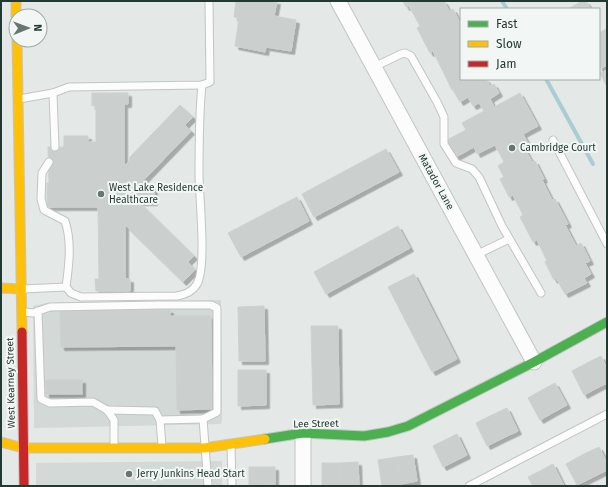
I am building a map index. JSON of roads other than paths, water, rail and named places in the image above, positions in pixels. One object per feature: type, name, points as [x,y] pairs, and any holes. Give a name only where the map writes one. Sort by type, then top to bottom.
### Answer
[{"type":"street","name":"Matador Lane","points":[[338,1],[534,362]]},
{"type":"street","name":"West Kearney Street","points":[[17,48],[24,486]]},
{"type":"street","points":[[1,288],[20,289]]},
{"type":"street","name":"Lee Street","points":[[1,442],[23,448],[204,448],[303,433],[364,436],[388,432],[408,426],[606,324]]},
{"type":"street","points":[[303,433],[304,486]]},
{"type":"lane","points":[[18,99],[52,93],[69,88],[202,85],[210,82],[209,1]]},
{"type":"lane","points":[[374,67],[401,54],[405,53],[411,56],[444,117],[444,144],[456,163],[472,169],[479,177],[502,226],[540,293]]},
{"type":"lane","points":[[49,162],[42,173],[41,199],[44,210],[65,221],[68,231],[69,266],[66,287],[71,293],[81,297],[177,296],[189,293],[197,283],[201,268],[202,246],[199,173],[200,107],[202,85]]},
{"type":"lane","points":[[52,93],[56,147]]},
{"type":"lane","points":[[553,140],[607,244]]},
{"type":"lane","points":[[476,255],[509,239]]},
{"type":"lane","points":[[20,289],[66,287]]},
{"type":"lane","points":[[21,312],[33,313],[50,307],[211,305],[217,308],[217,412],[203,420],[160,420]]},
{"type":"lane","points":[[38,311],[41,399],[50,404],[93,402],[107,410],[114,420],[114,448]]},
{"type":"lane","points":[[22,370],[40,370]]},
{"type":"lane","points":[[107,410],[154,411],[160,420],[162,448]]},
{"type":"lane","points":[[469,486],[607,414]]},
{"type":"lane","points":[[203,420],[208,486]]},
{"type":"lane","points":[[231,444],[232,486]]},
{"type":"waterway","points":[[502,1],[506,8]]},
{"type":"waterway","points":[[547,80],[593,164]]},
{"type":"place","name":"Cambridge Court","points":[[512,148]]},
{"type":"place","name":"West Lake Residence Healthcare","points":[[101,194]]},
{"type":"place","name":"Jerry Junkins Head Start","points":[[129,474]]}]
